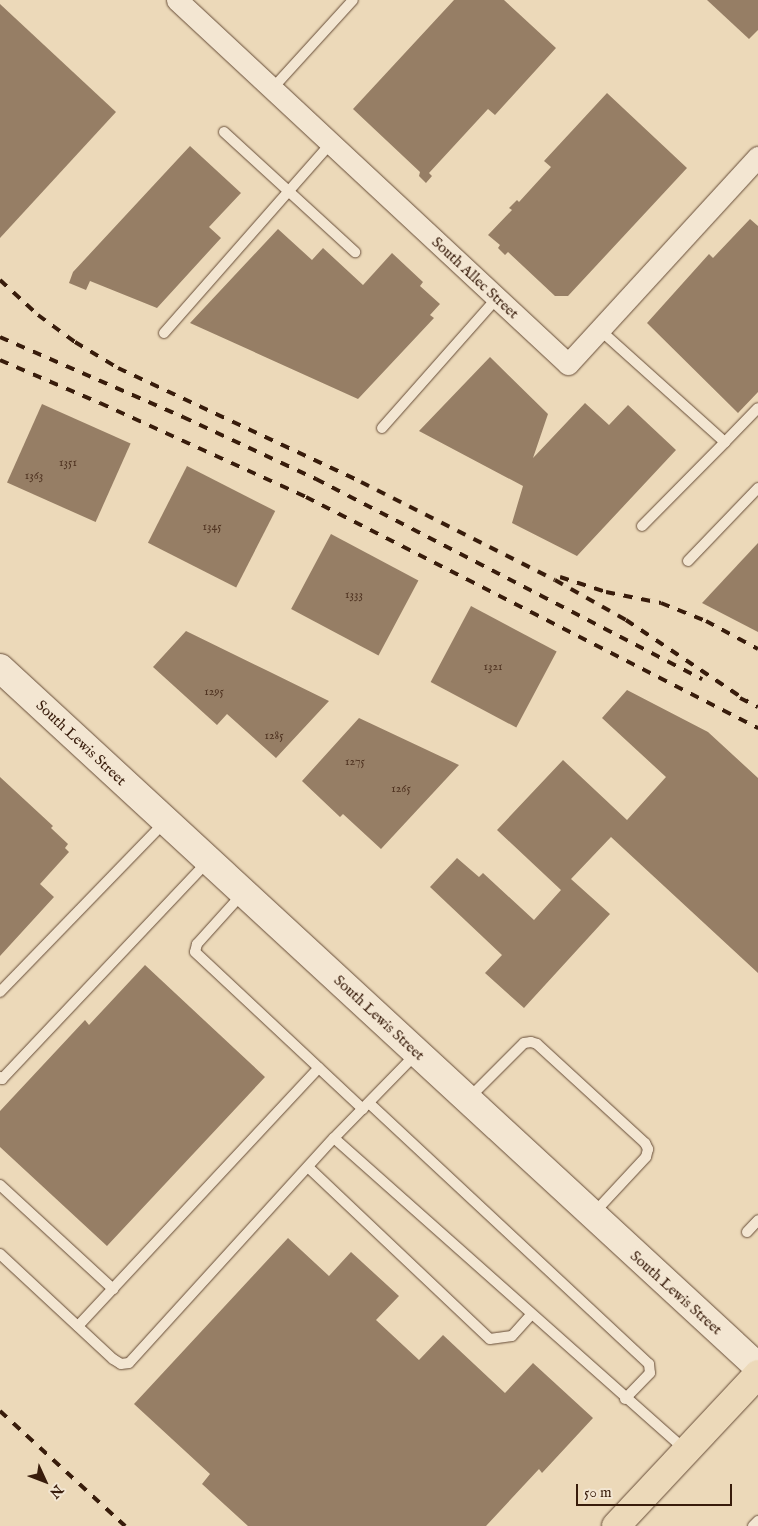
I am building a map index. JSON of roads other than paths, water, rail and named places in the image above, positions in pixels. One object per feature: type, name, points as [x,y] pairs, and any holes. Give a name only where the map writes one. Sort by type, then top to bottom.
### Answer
[{"type":"main road","name":"South Lewis Street","points":[[0,668],[758,1367]]},
{"type":"main road","points":[[616,1526],[758,1374]]},
{"type":"street","name":"South Allec Street","points":[[176,0],[568,364],[755,168]]},
{"type":"lane","points":[[272,88],[353,0]]},
{"type":"lane","points":[[224,132],[355,252]]},
{"type":"lane","points":[[164,333],[331,143]]},
{"type":"lane","points":[[382,428],[496,298]]},
{"type":"lane","points":[[600,330],[725,442]]},
{"type":"lane","points":[[642,526],[758,408]]},
{"type":"lane","points":[[688,561],[758,488]]},
{"type":"lane","points":[[0,992],[166,821]]},
{"type":"lane","points":[[0,1077],[2,1079],[209,861]]},
{"type":"lane","points":[[244,893],[197,944],[195,952],[319,1068],[366,1106],[649,1364],[650,1373],[625,1399]]},
{"type":"lane","points":[[468,1100],[524,1043],[531,1042],[538,1044],[645,1143],[648,1149],[646,1157],[591,1215]]},
{"type":"lane","points":[[0,1254],[113,1359],[122,1364],[129,1363],[334,1138],[417,1053]]},
{"type":"lane","points":[[78,1326],[319,1068]]},
{"type":"lane","points":[[334,1138],[625,1399],[686,1451]]},
{"type":"lane","points":[[308,1167],[490,1339],[512,1336],[531,1315]]},
{"type":"lane","points":[[0,1185],[113,1289]]},
{"type":"lane","points":[[747,1232],[758,1220]]},
{"type":"lane","points":[[754,1526],[758,1521]]},
{"type":"railway","points":[[0,280],[38,315],[75,342],[118,368],[361,482],[555,580],[626,620],[747,701]]},
{"type":"railway","points":[[0,337],[183,417],[316,479],[702,679]]},
{"type":"railway","points":[[0,360],[100,403],[306,497],[758,728]]},
{"type":"railway","points":[[560,577],[606,592],[661,603],[706,621],[758,649]]},
{"type":"railway","points":[[740,698],[758,707]]},
{"type":"railway","points":[[0,1411],[125,1526]]}]
